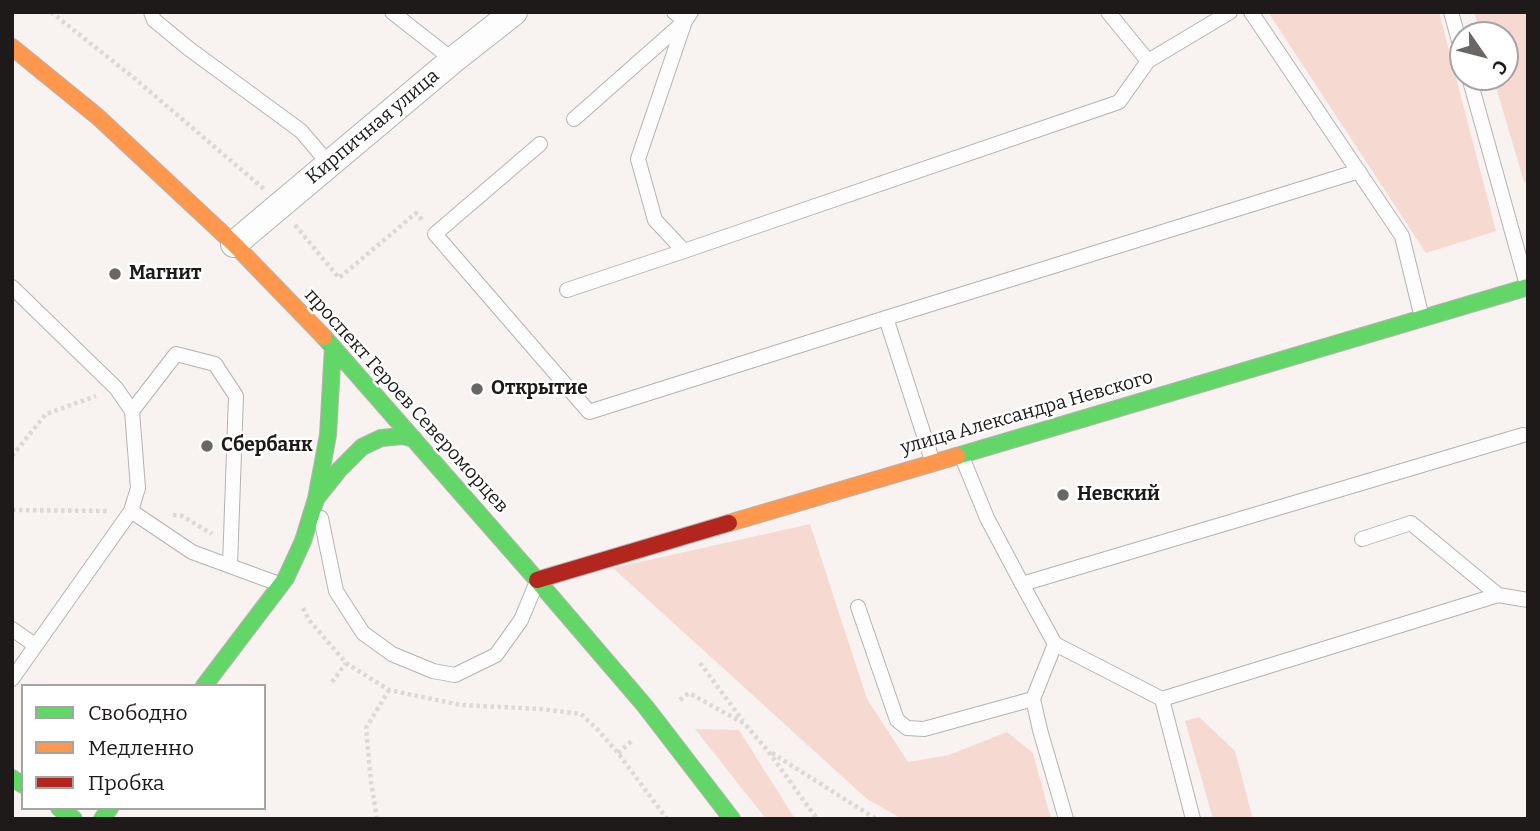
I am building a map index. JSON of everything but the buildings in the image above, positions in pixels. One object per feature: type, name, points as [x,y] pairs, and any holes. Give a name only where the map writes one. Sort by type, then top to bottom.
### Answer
[{"type":"street","name":"Кирпичная улица","points":[[234,244],[514,12]]},
{"type":"street","name":"проспект Героев Североморцев","points":[[12,47],[98,117],[234,244],[333,347],[645,706],[732,819]]},
{"type":"street","name":"улица Александра Невского","points":[[537,580],[1528,287]]},
{"type":"street","points":[[206,684],[281,584],[303,541],[316,499],[328,435],[333,347]]},
{"type":"street","points":[[316,499],[362,447],[381,438],[403,436],[414,439]]},
{"type":"lane","points":[[151,12],[154,20],[188,48],[301,131],[329,164]]},
{"type":"lane","points":[[392,12],[453,60]]},
{"type":"lane","points":[[1108,12],[1148,61]]},
{"type":"lane","points":[[567,290],[1119,102],[1148,61],[1230,12]]},
{"type":"lane","points":[[1251,12],[1402,236],[1422,319]]},
{"type":"lane","points":[[683,15],[638,159],[655,220],[684,251]]},
{"type":"lane","points":[[573,119],[683,15]]},
{"type":"lane","points":[[1473,91],[1528,287]]},
{"type":"lane","points":[[540,144],[435,234],[589,412],[1359,171]]},
{"type":"lane","points":[[12,287],[116,388],[132,411],[138,488],[131,511],[12,679]]},
{"type":"lane","points":[[886,318],[933,463]]},
{"type":"lane","points":[[132,411],[176,354],[215,364],[236,396],[230,565]]},
{"type":"lane","points":[[1022,584],[1523,435]]},
{"type":"lane","points":[[961,454],[987,518],[1055,644],[1162,699],[1498,595],[1528,600]]},
{"type":"lane","points":[[316,499],[336,591],[363,633],[391,654],[433,671],[456,675],[496,654],[521,620],[537,580]]},
{"type":"lane","points":[[131,511],[192,552],[281,584]]},
{"type":"lane","points":[[1362,539],[1411,523],[1498,595]]},
{"type":"lane","points":[[858,607],[897,720],[907,728],[924,729],[1033,699]]},
{"type":"lane","points":[[12,629],[35,645]]},
{"type":"lane","points":[[1055,644],[1033,699],[1066,819]]},
{"type":"lane","points":[[1162,699],[1193,819]]},
{"type":"path","points":[[51,12],[191,125],[263,188],[339,278],[416,213],[435,234]]},
{"type":"path","points":[[12,456],[46,414],[116,388]]},
{"type":"path","points":[[332,682],[346,663]]},
{"type":"path","points":[[701,663],[817,819]]},
{"type":"path","points":[[377,819],[366,728],[389,690]]},
{"type":"path","points":[[689,693],[745,724]]},
{"type":"path","points":[[597,729],[667,819]]},
{"type":"path","points":[[768,751],[876,819]]},
{"type":"shaded area","points":[[1268,12],[1439,12],[1449,50],[1449,91],[1460,91],[1496,231],[1426,253]]},
{"type":"shaded area","points":[[1474,12],[1528,12],[1528,181],[1524,182],[1497,91],[1519,91],[1519,21],[1477,21]]},
{"type":"shaded area","points":[[810,524],[867,699],[908,762],[949,755],[1007,732],[1033,753],[1051,819],[902,819],[867,799],[613,568]]},
{"type":"shaded area","points":[[1199,717],[1235,751],[1253,819],[1213,819],[1185,721]]},
{"type":"shaded area","points":[[695,729],[739,730],[795,819],[766,819]]},
{"type":"traffic: fast","points":[[957,456],[1528,287]]},
{"type":"traffic: fast","points":[[324,337],[645,706],[732,819]]},
{"type":"traffic: fast","points":[[316,499],[328,435],[333,347]]},
{"type":"traffic: fast","points":[[206,684],[286,578],[303,541],[316,499],[339,470],[362,447],[381,438],[403,436],[414,439]]},
{"type":"traffic: fast","points":[[12,778],[21,784]]},
{"type":"traffic: fast","points":[[62,810],[74,819]]},
{"type":"traffic: fast","points":[[102,819],[109,810]]},
{"type":"traffic: slow","points":[[12,47],[98,117],[234,244],[324,337]]},
{"type":"traffic: slow","points":[[729,523],[957,456]]},
{"type":"traffic: jam","points":[[537,580],[729,523]]},
{"type":"place","name":"Магнит","points":[[115,274]]},
{"type":"place","name":"Открытие","points":[[477,389]]},
{"type":"place","name":"Сбербанк","points":[[207,446]]},
{"type":"place","name":"Невский","points":[[1063,495]]}]
